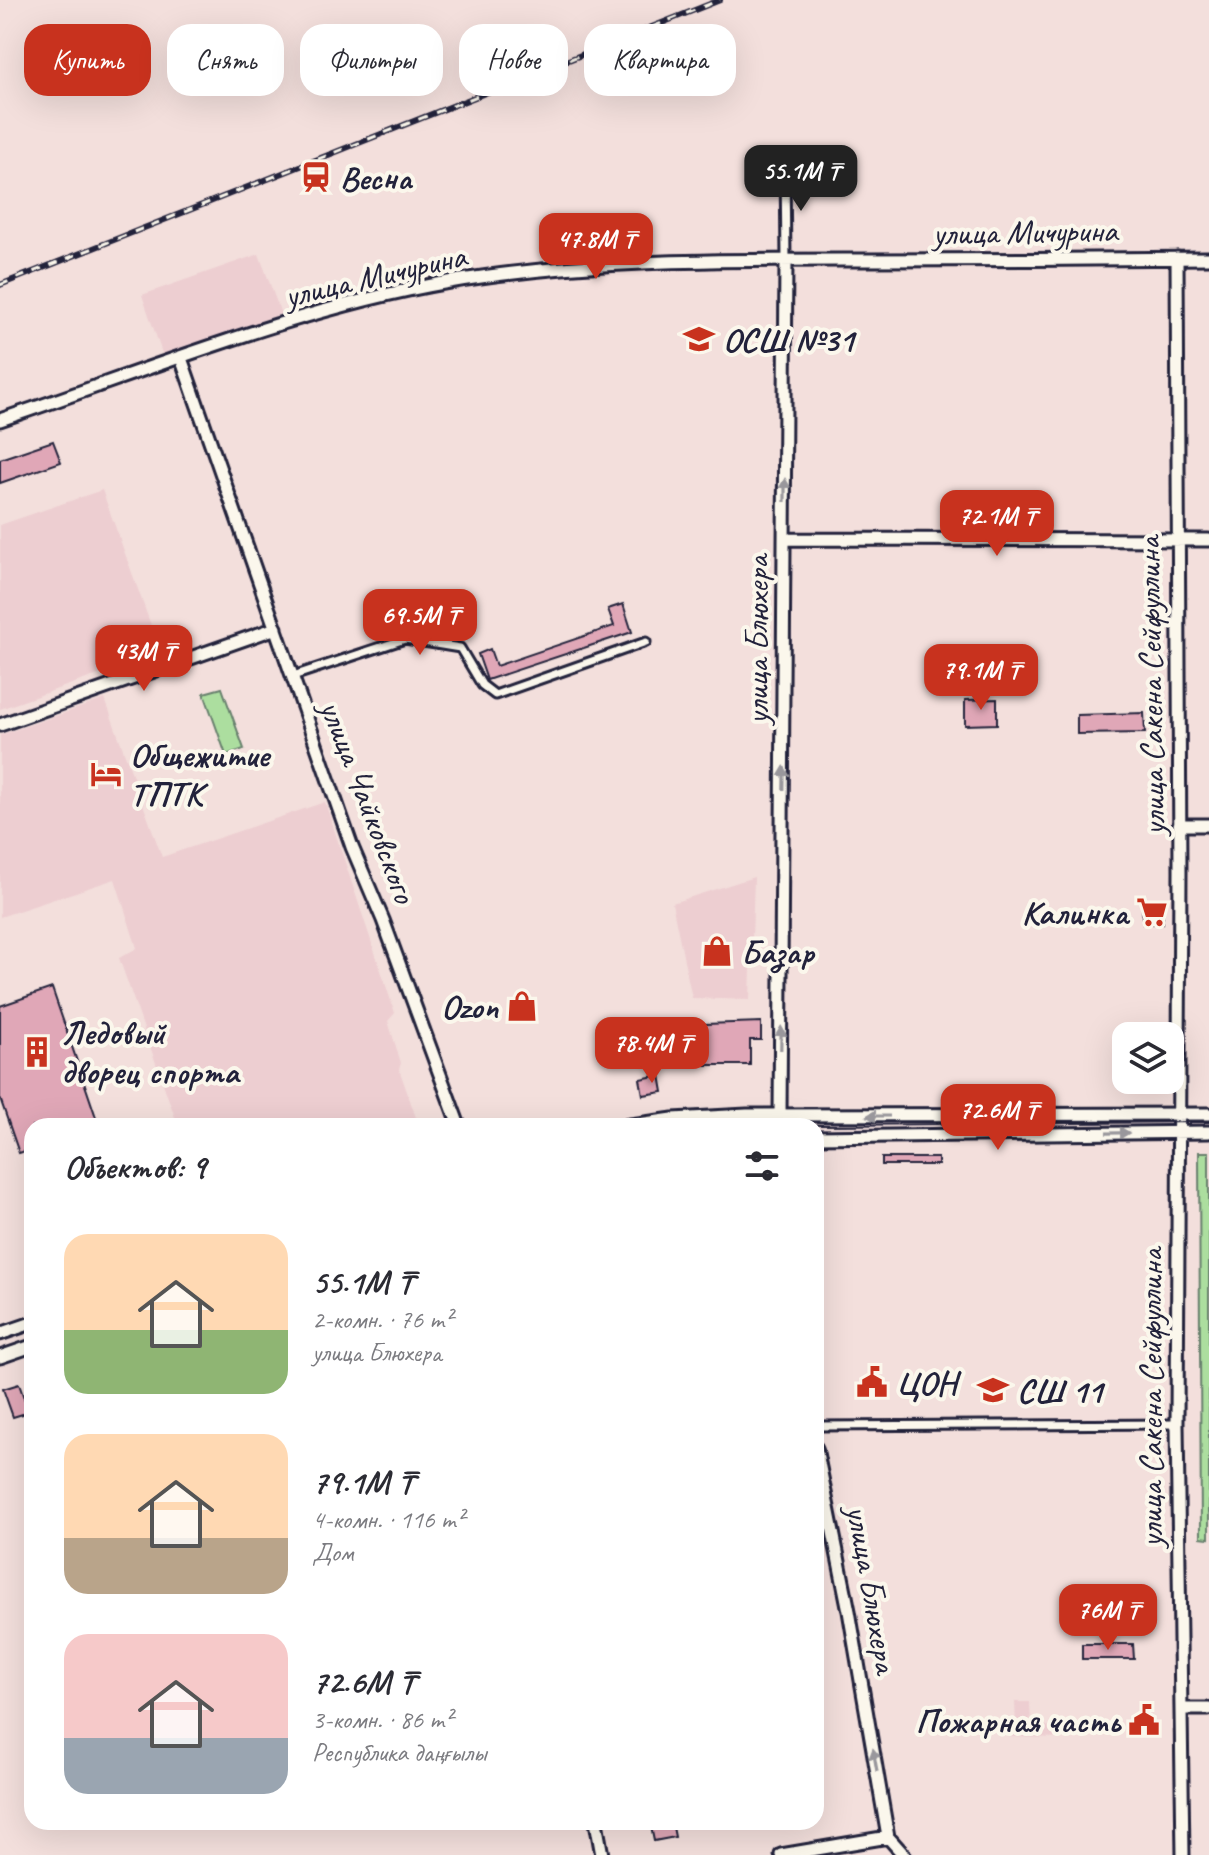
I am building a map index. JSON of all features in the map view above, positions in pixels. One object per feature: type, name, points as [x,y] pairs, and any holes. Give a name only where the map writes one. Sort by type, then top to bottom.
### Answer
[{"type":"street","name":"улица Блюхера","points":[[780,1116],[785,165]]},
{"type":"street","name":"улица Сакена Сейфуллина","points":[[1177,258],[1180,1114],[1177,1424],[1183,1855]]},
{"type":"street","name":"улица Мичурина","points":[[0,420],[323,311],[452,281],[579,264],[1209,258]]},
{"type":"street","name":"улица Чайковского","points":[[181,358],[352,847],[383,920],[456,1118]]},
{"type":"street","points":[[784,539],[1209,540]]},
{"type":"street","points":[[0,725],[276,628]]},
{"type":"street","points":[[293,676],[405,639],[460,648],[482,685],[495,695],[646,642]]},
{"type":"street","points":[[1179,825],[1209,825]]},
{"type":"street","points":[[709,1118],[1209,1114]]},
{"type":"street","points":[[824,1137],[1209,1132]]},
{"type":"street","points":[[0,1334],[24,1323]]},
{"type":"street","points":[[0,1357],[24,1349]]},
{"type":"street","points":[[824,1426],[1177,1424]]},
{"type":"street","name":"улица Блюхера","points":[[824,1491],[888,1837]]},
{"type":"street","points":[[1182,1709],[1209,1709]]},
{"type":"street","points":[[597,1830],[602,1855]]},
{"type":"street","points":[[781,1855],[888,1837],[904,1855]]},
{"type":"shaded area","points":[[259,254],[281,314],[163,356],[142,295]]},
{"type":"shaded area","points":[[102,490],[161,653],[0,709],[0,525]]},
{"type":"shaded area","points":[[105,699],[162,857],[325,802],[395,1013],[388,1021],[401,1063],[399,1069],[416,1118],[175,1118],[119,958],[137,948],[115,879],[0,917],[0,735]]},
{"type":"shaded area","name":"Базар","points":[[754,877],[750,1000],[692,998],[672,903]]},
{"type":"shaded area","points":[[1015,1702],[1030,1702],[1031,1726],[1071,1727],[1071,1738],[1011,1737],[1011,1726],[1016,1726]]},
{"type":"green space","points":[[222,688],[244,749],[226,755],[204,693]]},
{"type":"green space","points":[[1199,1152],[1209,1152],[1209,1538],[1201,1537]]},
{"type":"building","points":[[53,441],[61,462],[0,483],[0,459]]},
{"type":"building","points":[[623,604],[632,632],[487,680],[478,654],[490,649],[496,666],[614,626],[608,609]]},
{"type":"building","points":[[997,699],[997,724],[965,725],[965,700]]},
{"type":"building","points":[[1144,713],[1145,733],[1077,734],[1077,715]]},
{"type":"building","name":"Калинка","points":[[1142,901],[1162,901],[1163,923],[1143,924]]},
{"type":"building","name":"Ледовый дворец спорта","points":[[52,988],[96,1118],[24,1118],[24,1151],[19,1153],[0,1098],[0,1006]]},
{"type":"building","points":[[761,1022],[761,1040],[750,1040],[750,1065],[705,1065],[705,1024]]},
{"type":"building","points":[[660,1075],[663,1092],[643,1095],[640,1079]]},
{"type":"building","points":[[882,1158],[938,1158],[938,1165],[882,1165]]},
{"type":"building","points":[[19,1384],[24,1398],[24,1414],[13,1417],[3,1389]]},
{"type":"building","name":"Пожарная часть","points":[[1082,1644],[1133,1644],[1134,1659],[1082,1659]]},
{"type":"building","points":[[652,1830],[674,1830],[675,1837],[654,1841]]},
{"type":"tram line","points":[[824,1125],[1209,1122]]},
{"type":"tram line","points":[[0,1341],[24,1333]]},
{"type":"railway","points":[[0,285],[720,0]]},
{"type":"place","name":"Весна","points":[[316,177]]},
{"type":"place","name":"ОСШ №31","points":[[699,339]]},
{"type":"place","name":"Общежитие ТПТК","points":[[106,774]]},
{"type":"place","name":"Калинка","points":[[1152,912]]},
{"type":"place","name":"Базар","points":[[717,951]]},
{"type":"place","name":"Ozon","points":[[522,1006]]},
{"type":"place","name":"Ледовый дворец спорта","points":[[37,1052]]},
{"type":"place","name":"ЦОН","points":[[872,1382]]},
{"type":"place","name":"СШ 11","points":[[993,1390]]},
{"type":"place","name":"Пожарная часть","points":[[1144,1720]]}]
